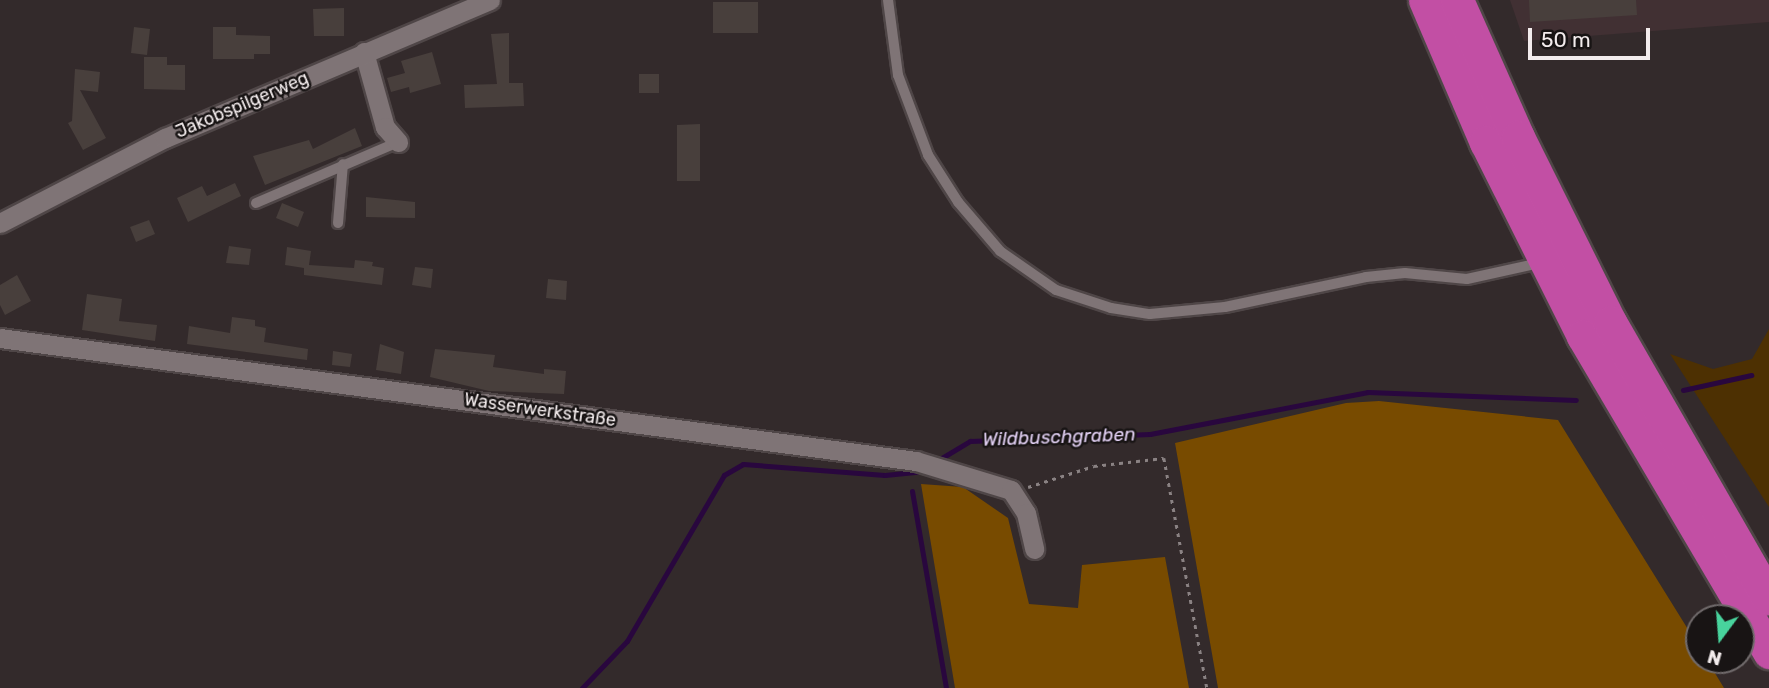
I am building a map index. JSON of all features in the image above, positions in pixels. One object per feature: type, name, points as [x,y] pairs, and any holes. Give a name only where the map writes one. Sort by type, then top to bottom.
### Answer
[{"type":"highway","points":[[1424,0],[1545,262],[1626,415],[1769,652]]},
{"type":"highway","points":[[1457,0],[1518,137],[1610,322],[1769,597]]},
{"type":"street","name":"Jakobspilgerweg","points":[[0,223],[165,138],[490,0]]},
{"type":"street","points":[[364,52],[385,127],[398,142]]},
{"type":"street","name":"Wasserwerkstraße","points":[[0,338],[916,461],[1011,489]]},
{"type":"street","points":[[1011,489],[1026,513],[1034,549]]},
{"type":"lane","points":[[888,0],[898,75],[928,155],[958,202],[1000,251],[1056,290],[1111,309],[1150,314],[1225,307],[1366,278],[1405,274],[1467,279],[1545,262]]},
{"type":"lane","points":[[256,203],[398,142]]},
{"type":"lane","points":[[338,223],[343,164]]},
{"type":"path","points":[[1011,489],[1094,466],[1164,458],[1208,688]]},
{"type":"shaded area","points":[[1510,0],[1769,0],[1769,22],[1524,41]]},
{"type":"shaded area","points":[[1769,329],[1769,507],[1670,354],[1713,369],[1752,359]]},
{"type":"shaded area","points":[[1379,401],[1558,420],[1685,624],[1685,674],[1716,674],[1724,688],[1218,688],[1175,443],[1346,403]]},
{"type":"shaded area","points":[[921,484],[963,487],[1008,518],[1029,604],[1078,608],[1082,565],[1165,557],[1189,688],[955,688]]},
{"type":"building","points":[[1529,0],[1636,0],[1637,15],[1530,22]]},
{"type":"building","points":[[713,2],[758,2],[758,33],[713,33]]},
{"type":"building","points":[[344,8],[344,36],[314,36],[313,9]]},
{"type":"building","points":[[134,27],[150,29],[147,55],[131,53]]},
{"type":"building","points":[[213,27],[236,27],[236,35],[270,36],[270,54],[254,54],[254,59],[213,59]]},
{"type":"building","points":[[509,33],[509,83],[523,83],[524,106],[465,108],[464,85],[497,84],[491,34]]},
{"type":"building","points":[[432,52],[441,84],[410,93],[409,87],[391,92],[387,78],[405,73],[401,61]]},
{"type":"building","points":[[144,57],[167,57],[167,65],[185,65],[185,90],[144,89]]},
{"type":"building","points":[[75,69],[100,72],[98,92],[80,90],[106,138],[83,150],[68,123],[72,121]]},
{"type":"building","points":[[639,74],[659,74],[659,93],[639,93]]},
{"type":"building","points":[[700,124],[700,181],[677,181],[677,125]]},
{"type":"building","points":[[355,128],[362,146],[265,185],[253,156],[309,140],[313,149]]},
{"type":"building","points":[[235,183],[241,196],[188,222],[177,198],[202,186],[207,196]]},
{"type":"building","points":[[366,197],[415,202],[415,218],[366,217]]},
{"type":"building","points":[[282,203],[304,212],[298,227],[276,218]]},
{"type":"building","points":[[149,220],[155,234],[136,242],[130,227]]},
{"type":"building","points":[[229,246],[251,249],[249,265],[226,263]]},
{"type":"building","points":[[287,247],[311,251],[309,265],[354,268],[355,260],[373,262],[372,266],[384,268],[382,285],[304,275],[304,268],[285,265]]},
{"type":"building","points":[[415,267],[433,269],[431,288],[412,285]]},
{"type":"building","points":[[17,275],[31,301],[5,315],[0,305],[0,285]]},
{"type":"building","points":[[548,279],[567,281],[566,300],[546,298]]},
{"type":"building","points":[[87,294],[122,299],[119,321],[157,325],[155,341],[82,330]]},
{"type":"building","points":[[232,317],[255,320],[255,326],[266,328],[264,342],[308,349],[307,360],[187,344],[189,326],[230,333]]},
{"type":"building","points":[[380,344],[404,352],[401,374],[376,370]]},
{"type":"building","points":[[435,349],[495,355],[493,367],[544,374],[544,369],[566,371],[564,394],[489,391],[430,377]]},
{"type":"building","points":[[333,351],[352,354],[350,367],[332,365]]},
{"type":"waterway","name":"Wildbuschgraben","points":[[1683,390],[1751,375]]},
{"type":"waterway","name":"Wildbuschgraben","points":[[935,462],[970,441],[1150,434],[1368,392],[1576,400]]},
{"type":"waterway","name":"Wildbuschgraben","points":[[582,688],[627,641],[724,475],[743,464],[885,475],[925,471]]},
{"type":"waterway","points":[[912,491],[946,688]]}]
